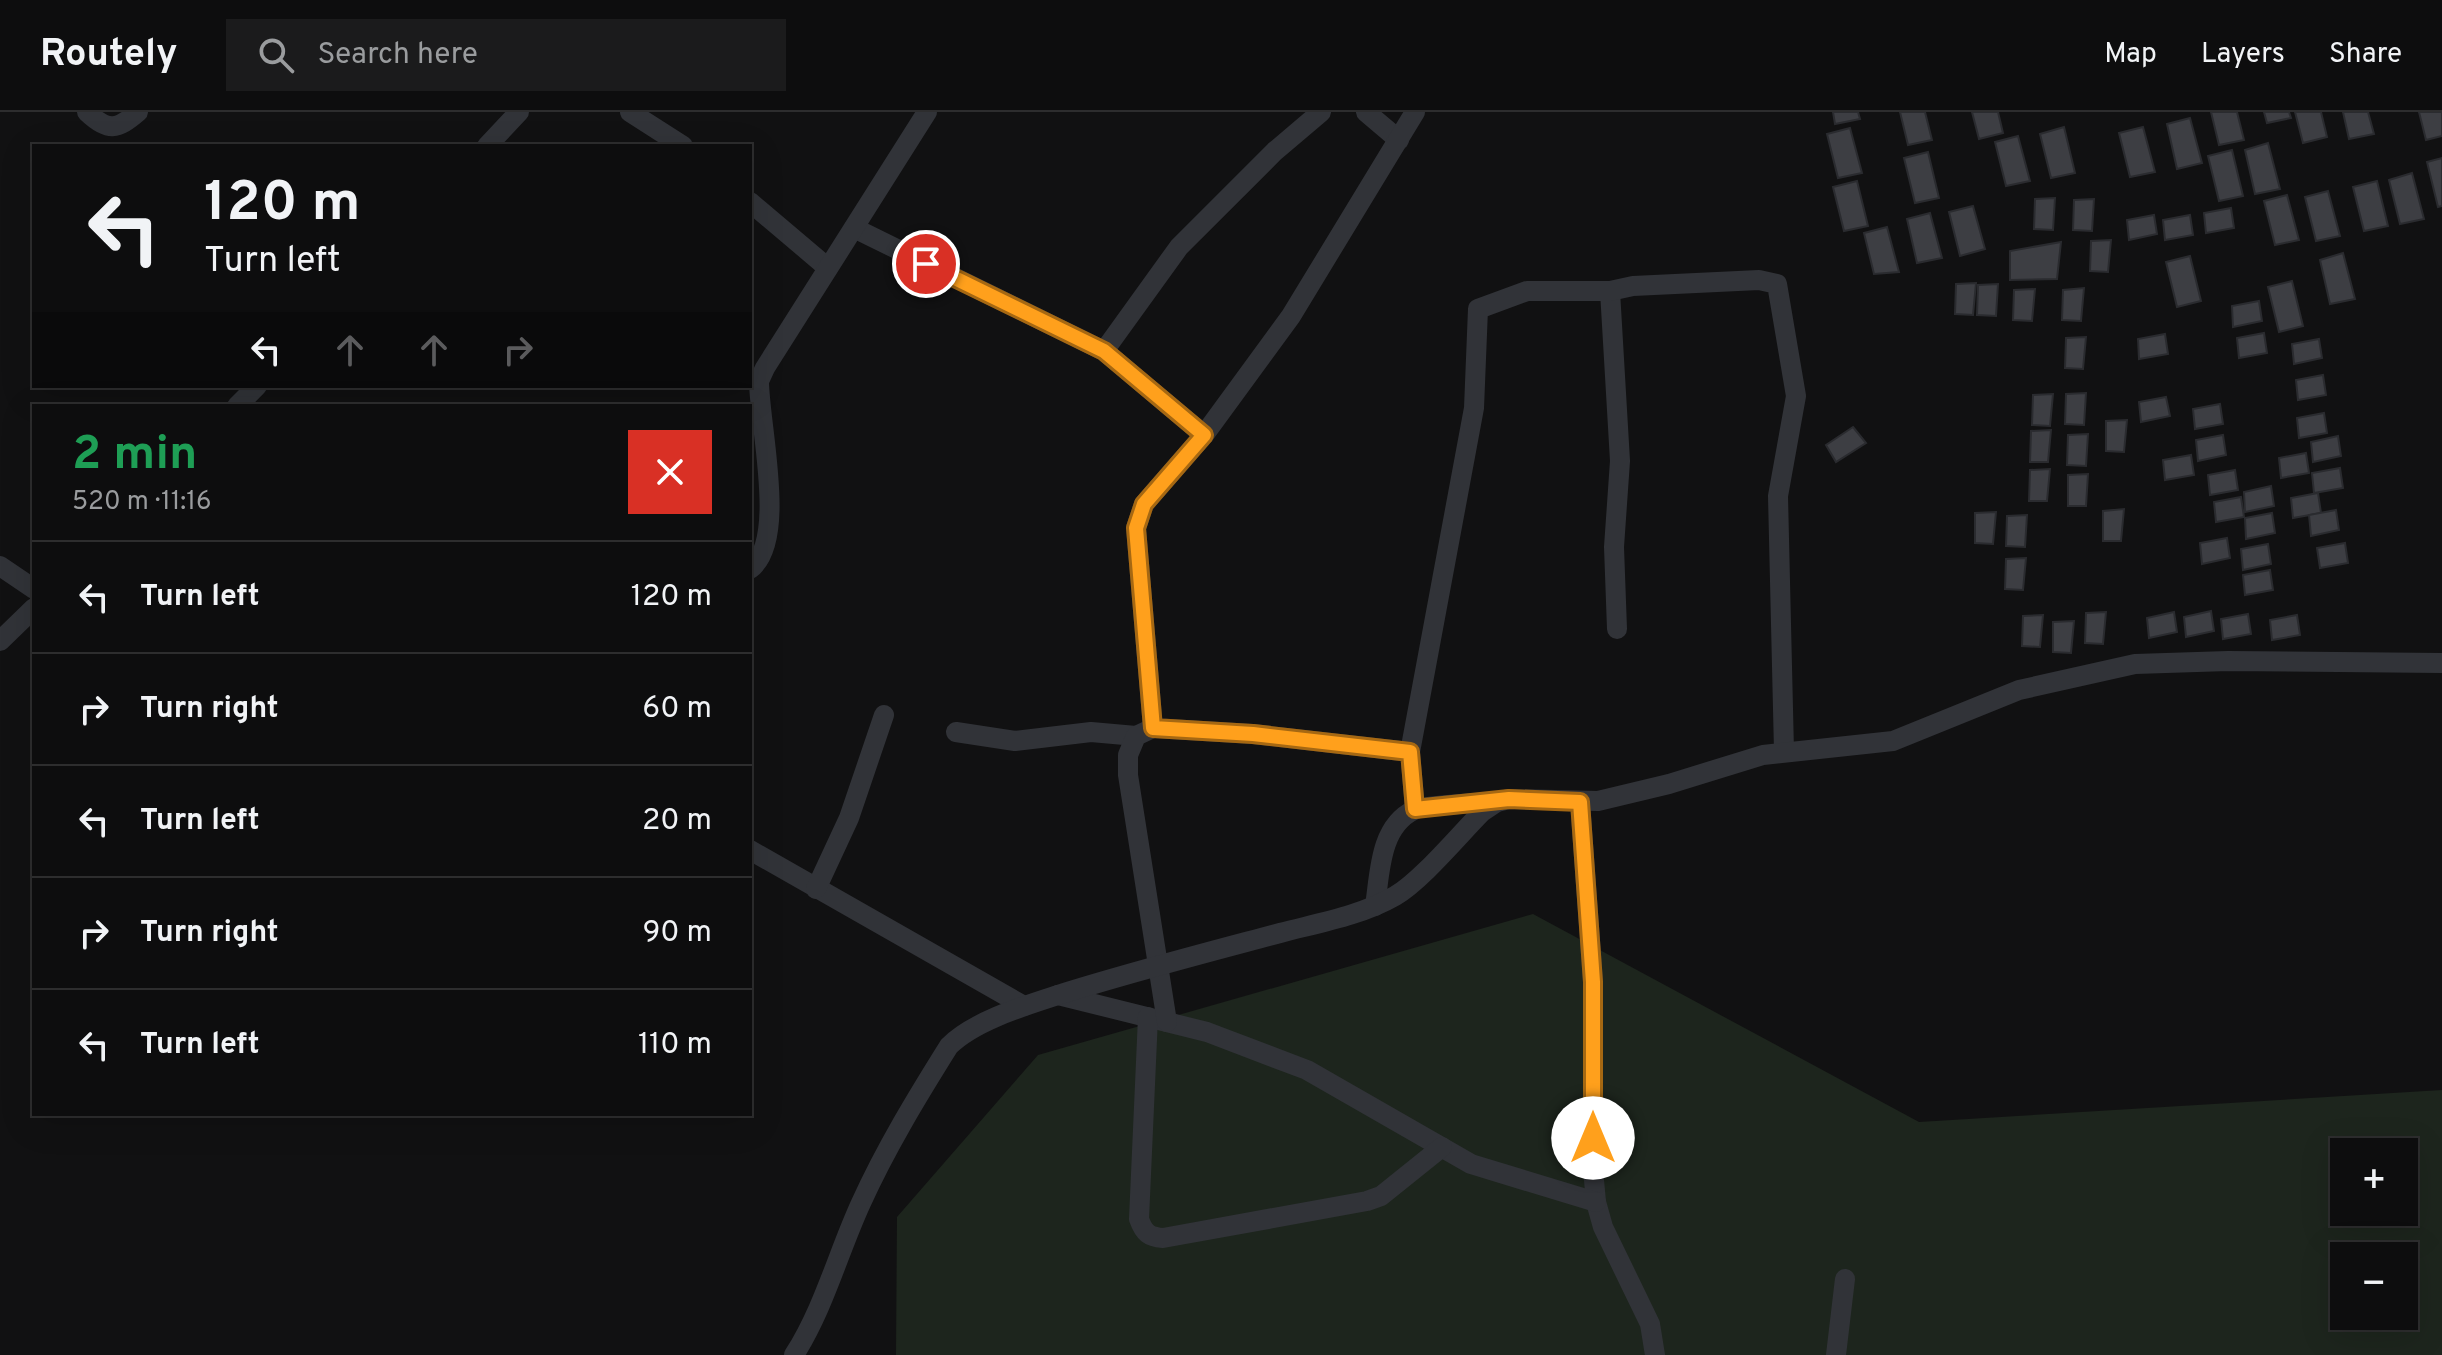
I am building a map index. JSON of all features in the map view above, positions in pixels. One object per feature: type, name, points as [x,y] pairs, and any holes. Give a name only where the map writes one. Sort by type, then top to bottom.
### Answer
[{"type":"street","points":[[87,112],[104,126],[114,127],[125,123],[138,112]]},
{"type":"street","points":[[489,144],[519,112]]},
{"type":"street","points":[[630,112],[680,144]]},
{"type":"street","points":[[752,567],[765,550],[771,516],[759,381],[927,112]]},
{"type":"street","points":[[1104,351],[1179,247],[1275,151],[1321,112]]},
{"type":"street","points":[[1366,112],[1399,140]]},
{"type":"street","points":[[1415,112],[1291,316],[1204,435],[1144,504],[1138,517],[1144,732],[1128,755],[1128,775],[1156,965],[1157,1020],[1139,1219],[1143,1231],[1151,1237],[1163,1238],[1367,1201],[1381,1196],[1442,1147]]},
{"type":"street","points":[[752,204],[828,268]]},
{"type":"street","points":[[854,228],[1104,351],[1204,435]]},
{"type":"street","points":[[1415,809],[1410,752],[1474,408],[1478,309],[1527,291],[1610,291],[1633,286],[1759,280],[1777,284],[1796,396],[1778,496],[1784,751]]},
{"type":"street","points":[[1610,291],[1620,461],[1614,547],[1617,629]]},
{"type":"street","points":[[239,404],[255,388]]},
{"type":"street","points":[[0,566],[32,588]]},
{"type":"street","points":[[0,641],[32,610]]},
{"type":"street","points":[[1375,906],[1384,845],[1392,831],[1415,809],[1509,799],[1598,801],[1784,751],[1893,741],[2019,690],[2135,664],[2228,661],[2442,663]]},
{"type":"street","points":[[816,889],[849,818],[884,715]]},
{"type":"street","points":[[956,732],[1015,741],[1091,732],[1253,734],[1410,752]]},
{"type":"street","points":[[794,1355],[813,1326],[839,1253],[905,1117],[949,1046],[958,1037],[1024,1006],[1058,995],[1375,906],[1405,890],[1482,812],[1497,802]]},
{"type":"street","points":[[1580,802],[1593,982],[1593,1169],[1596,1202],[1603,1227],[1650,1324],[1655,1355]]},
{"type":"street","points":[[752,851],[1024,1006]]},
{"type":"street","points":[[1058,995],[1207,1032],[1307,1070],[1471,1164],[1596,1202]]},
{"type":"street","points":[[1836,1355],[1845,1279]]},
{"type":"shaded area","points":[[1533,914],[1919,1122],[2442,1090],[2442,1355],[896,1355],[897,1217],[1038,1055]]},
{"type":"building","points":[[1833,112],[1858,112],[1860,119],[1835,124]]},
{"type":"building","points":[[1900,112],[1925,112],[1932,140],[1908,145]]},
{"type":"building","points":[[1972,112],[1998,112],[2003,133],[1979,139]]},
{"type":"building","points":[[2211,112],[2237,112],[2244,140],[2219,145]]},
{"type":"building","points":[[2264,112],[2289,112],[2291,118],[2267,123]]},
{"type":"building","points":[[2295,112],[2321,112],[2327,137],[2303,143]]},
{"type":"building","points":[[2343,112],[2368,112],[2374,134],[2349,139]]},
{"type":"building","points":[[2419,112],[2442,112],[2442,136],[2426,140]]},
{"type":"building","points":[[2190,118],[2202,163],[2177,169],[2167,124]]},
{"type":"building","points":[[2064,127],[2075,173],[2051,178],[2040,134]]},
{"type":"building","points":[[2143,127],[2155,172],[2130,177],[2119,133]]},
{"type":"building","points":[[1850,128],[1862,173],[1838,178],[1827,134]]},
{"type":"building","points":[[2018,136],[2030,181],[2006,186],[1995,142]]},
{"type":"building","points":[[2268,143],[2280,189],[2255,194],[2245,150]]},
{"type":"building","points":[[2232,150],[2243,196],[2219,201],[2208,156]]},
{"type":"building","points":[[1928,152],[1939,198],[1915,203],[1904,158]]},
{"type":"building","points":[[2442,158],[2442,206],[2438,207],[2427,162]]},
{"type":"building","points":[[2412,173],[2424,219],[2400,224],[2389,180]]},
{"type":"building","points":[[1857,181],[1868,226],[1844,231],[1833,187]]},
{"type":"building","points":[[2377,181],[2388,226],[2364,231],[2353,187]]},
{"type":"building","points":[[2328,191],[2340,236],[2316,241],[2305,197]]},
{"type":"building","points":[[2287,195],[2299,240],[2275,245],[2264,201]]},
{"type":"building","points":[[2055,198],[2053,230],[2034,229],[2035,199]]},
{"type":"building","points":[[2094,199],[2092,231],[2073,230],[2074,200]]},
{"type":"building","points":[[1973,206],[1985,249],[1960,256],[1949,212]]},
{"type":"building","points":[[2231,208],[2234,228],[2206,233],[2204,213]]},
{"type":"building","points":[[1930,213],[1942,258],[1917,263],[1907,219]]},
{"type":"building","points":[[2154,215],[2157,234],[2129,240],[2127,220]]},
{"type":"building","points":[[2190,215],[2193,235],[2165,240],[2163,220]]},
{"type":"building","points":[[1887,227],[1899,272],[1874,274],[1864,233]]},
{"type":"building","points":[[2111,240],[2108,272],[2090,271],[2091,241]]},
{"type":"building","points":[[2061,242],[2057,279],[2010,280],[2010,251]]},
{"type":"building","points":[[2343,253],[2355,299],[2330,304],[2320,260]]},
{"type":"building","points":[[2190,256],[2201,301],[2177,307],[2166,262]]},
{"type":"building","points":[[2292,281],[2303,326],[2279,332],[2268,287]]},
{"type":"building","points":[[1976,283],[1973,315],[1955,314],[1956,284]]},
{"type":"building","points":[[1998,284],[1996,316],[1977,315],[1978,285]]},
{"type":"building","points":[[2084,288],[2081,321],[2062,320],[2063,290]]},
{"type":"building","points":[[2035,289],[2032,321],[2013,320],[2014,290]]},
{"type":"building","points":[[2259,301],[2262,321],[2233,327],[2232,306]]},
{"type":"building","points":[[2264,333],[2267,353],[2239,358],[2237,338]]},
{"type":"building","points":[[2165,334],[2168,354],[2139,359],[2138,339]]},
{"type":"building","points":[[2086,337],[2083,369],[2065,368],[2066,338]]},
{"type":"building","points":[[2319,339],[2322,358],[2294,364],[2292,344]]},
{"type":"building","points":[[2323,375],[2326,395],[2298,400],[2296,380]]},
{"type":"building","points":[[2086,393],[2084,425],[2065,424],[2066,394]]},
{"type":"building","points":[[2053,394],[2050,426],[2032,425],[2033,395]]},
{"type":"building","points":[[2166,397],[2170,416],[2141,422],[2139,402]]},
{"type":"building","points":[[2220,404],[2223,424],[2195,429],[2193,409]]},
{"type":"building","points":[[2324,413],[2327,433],[2299,438],[2297,418]]},
{"type":"building","points":[[2127,420],[2124,452],[2106,451],[2106,421]]},
{"type":"building","points":[[1853,427],[1866,443],[1836,462],[1826,445]]},
{"type":"building","points":[[2051,430],[2048,462],[2030,462],[2031,431]]},
{"type":"building","points":[[2088,434],[2086,466],[2067,465],[2068,435]]},
{"type":"building","points":[[2223,435],[2226,455],[2198,461],[2196,440]]},
{"type":"building","points":[[2338,436],[2341,456],[2313,462],[2311,442]]},
{"type":"building","points":[[2306,453],[2309,473],[2281,478],[2279,458]]},
{"type":"building","points":[[2191,455],[2194,475],[2165,480],[2163,460]]},
{"type":"building","points":[[2340,468],[2343,488],[2314,493],[2312,473]]},
{"type":"building","points":[[2050,469],[2047,501],[2029,501],[2030,470]]},
{"type":"building","points":[[2235,470],[2238,490],[2210,495],[2208,475]]},
{"type":"building","points":[[2088,474],[2086,506],[2068,506],[2068,475]]},
{"type":"building","points":[[2271,486],[2274,506],[2245,512],[2244,492]]},
{"type":"building","points":[[2318,493],[2321,513],[2293,518],[2291,498]]},
{"type":"building","points":[[2241,497],[2244,517],[2216,522],[2214,502]]},
{"type":"building","points":[[2124,509],[2121,541],[2103,541],[2103,511]]},
{"type":"building","points":[[2336,510],[2339,530],[2311,536],[2309,515]]},
{"type":"building","points":[[1996,512],[1993,544],[1975,543],[1975,513]]},
{"type":"building","points":[[2272,513],[2275,533],[2246,539],[2245,518]]},
{"type":"building","points":[[2027,515],[2025,547],[2006,546],[2007,516]]},
{"type":"building","points":[[2227,538],[2230,558],[2202,564],[2200,543]]},
{"type":"building","points":[[2345,543],[2348,563],[2320,568],[2317,548]]},
{"type":"building","points":[[2268,544],[2271,564],[2243,570],[2241,549]]},
{"type":"building","points":[[2026,558],[2023,590],[2005,589],[2006,559]]},
{"type":"building","points":[[2270,570],[2273,590],[2245,595],[2243,575]]},
{"type":"building","points":[[2211,611],[2214,631],[2186,637],[2184,617]]},
{"type":"building","points":[[2106,612],[2103,644],[2085,643],[2086,613]]},
{"type":"building","points":[[2174,612],[2177,632],[2149,638],[2147,618]]},
{"type":"building","points":[[2248,614],[2251,634],[2223,639],[2221,619]]},
{"type":"building","points":[[2043,615],[2040,647],[2022,646],[2023,616]]},
{"type":"building","points":[[2297,615],[2300,635],[2272,640],[2270,620]]},
{"type":"building","points":[[2074,621],[2071,653],[2053,652],[2053,622]]},
{"type":"route","points":[[926,264],[1104,351],[1204,435],[1144,504],[1136,528],[1153,728],[1253,734],[1410,752],[1415,809],[1509,799],[1580,802],[1593,982],[1593,1138]]}]
